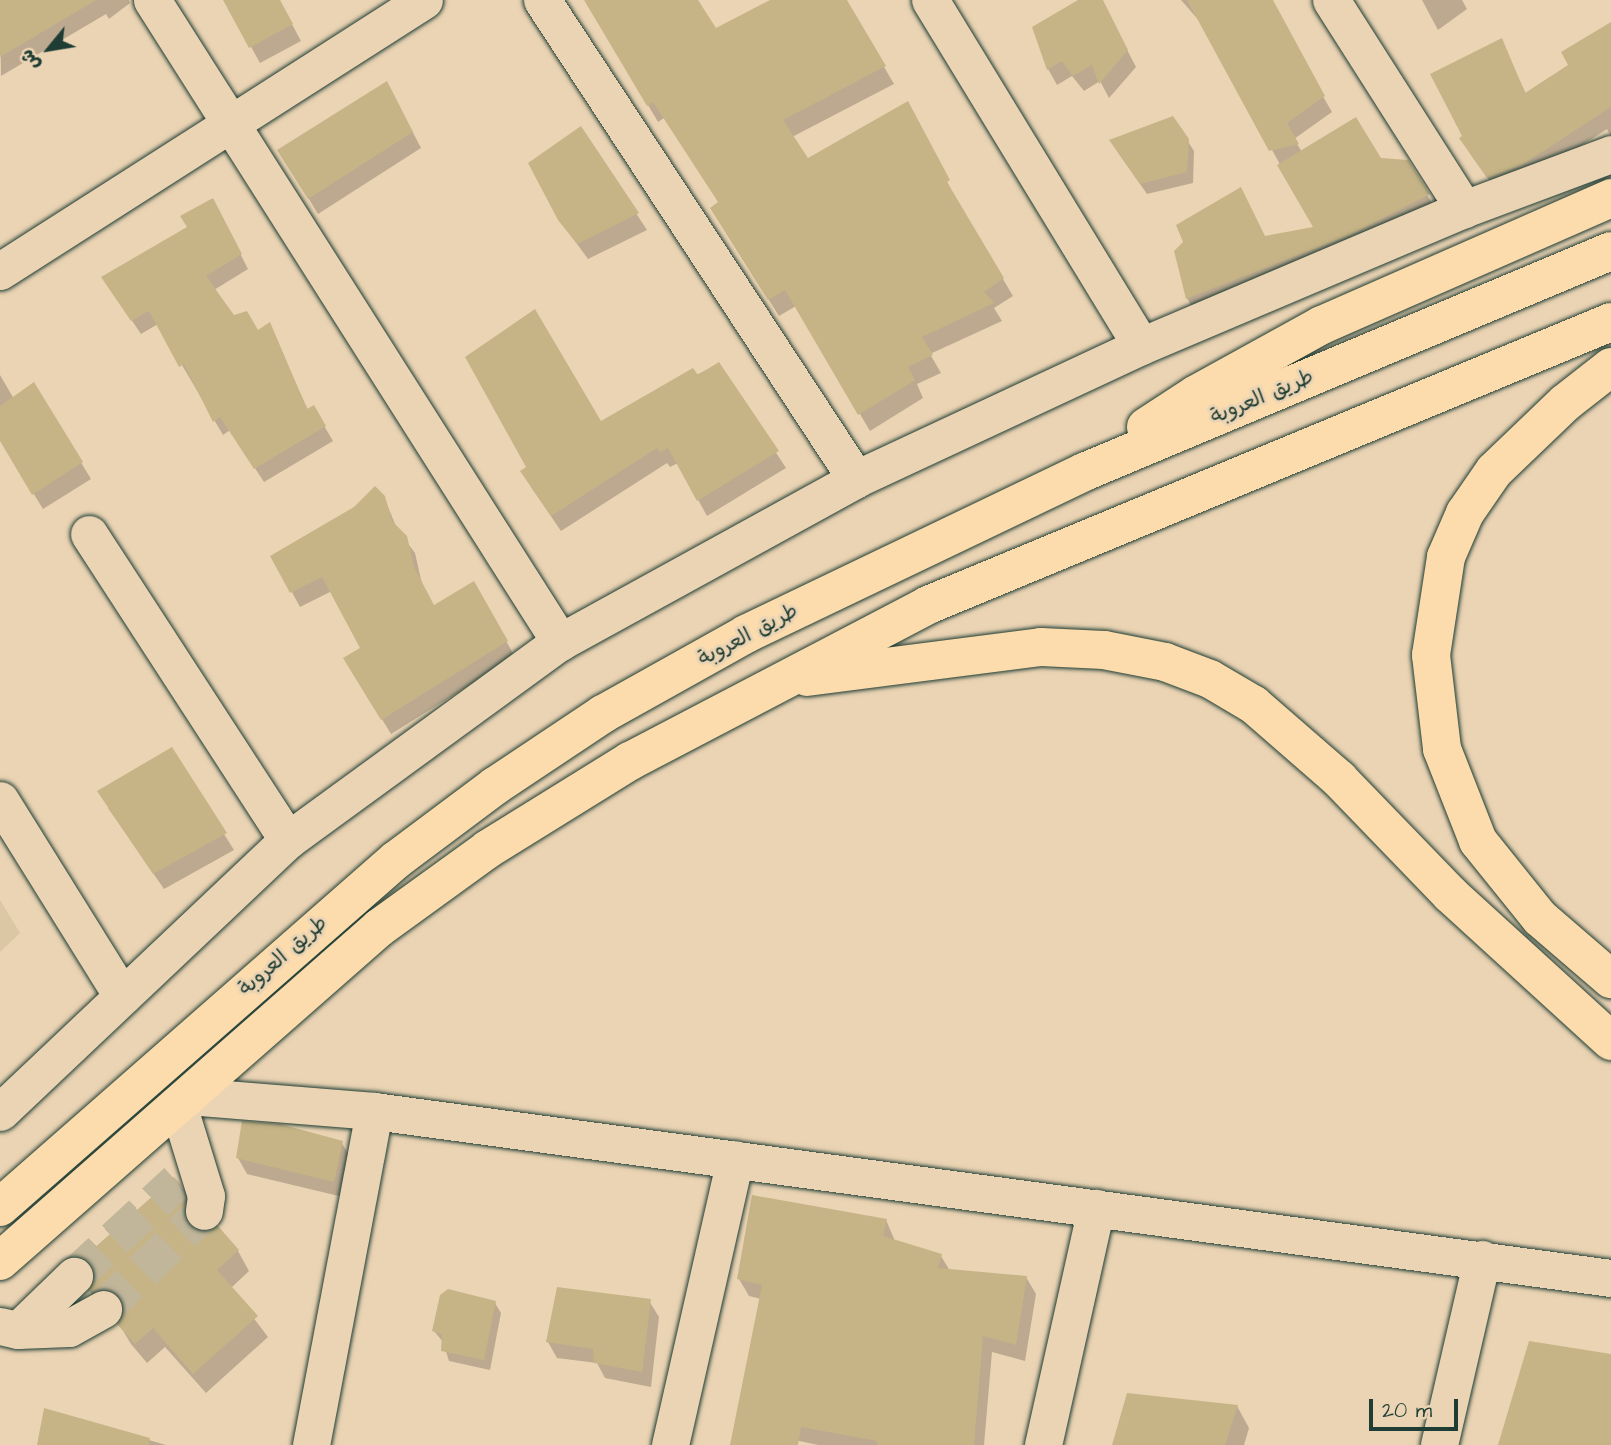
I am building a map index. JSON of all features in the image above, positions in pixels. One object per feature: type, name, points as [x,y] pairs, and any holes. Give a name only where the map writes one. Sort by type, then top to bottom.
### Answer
[{"type":"highway","points":[[1084,472],[1168,411],[1311,331],[1611,198]]},
{"type":"highway","name":"طريق العروبة","points":[[0,1207],[297,943],[396,860],[495,786],[603,714],[746,634],[1084,472],[1611,251]]},
{"type":"highway","name":"طريق العروبة","points":[[0,1261],[379,928],[488,849],[630,761],[777,681],[928,605],[1611,322]]},
{"type":"highway","points":[[1611,367],[1565,403],[1494,471],[1465,513],[1446,557],[1431,655],[1442,749],[1478,841],[1540,918],[1611,979]]},
{"type":"highway","points":[[777,681],[1041,647],[1104,650],[1165,662],[1210,679],[1254,705],[1330,771],[1450,894],[1611,1041]]},
{"type":"street","points":[[152,0],[560,642]]},
{"type":"street","points":[[1,269],[424,0]]},
{"type":"street","points":[[542,0],[856,479]]},
{"type":"street","points":[[930,0],[1141,346]]},
{"type":"street","points":[[1331,0],[1464,209]]},
{"type":"street","points":[[0,1112],[288,840],[560,642],[856,479],[1141,346],[1464,209],[1611,154]]},
{"type":"street","points":[[89,534],[288,840]]},
{"type":"street","points":[[0,800],[122,996]]},
{"type":"street","points":[[204,1211],[206,1196],[187,1172],[183,1100],[374,1111],[1611,1278]]},
{"type":"street","points":[[310,1445],[374,1111]]},
{"type":"street","points":[[670,1445],[735,1159]]},
{"type":"street","points":[[1043,1445],[1096,1208]]},
{"type":"street","points":[[1438,1445],[1482,1259]]},
{"type":"street","points":[[9,1328],[74,1276]]},
{"type":"street","points":[[9,1328],[69,1328],[103,1309]]},
{"type":"shaded area","points":[[0,900],[20,933],[0,952]]},
{"type":"building","points":[[0,0],[96,0],[0,57]]},
{"type":"building","points":[[223,0],[280,0],[293,24],[249,48]]},
{"type":"building","points":[[584,0],[698,0],[716,28],[770,0],[847,0],[886,66],[783,120],[808,158],[908,101],[950,180],[947,182],[1004,278],[984,292],[994,303],[922,337],[933,355],[908,367],[915,380],[858,415],[785,290],[768,300],[710,208],[718,202],[653,102],[647,106]]},
{"type":"building","points":[[1078,0],[1103,0],[1128,50],[1099,84],[1092,65],[1073,76],[1062,61],[1047,70],[1032,27]]},
{"type":"building","points":[[1187,0],[1273,0],[1325,96],[1287,123],[1299,144],[1269,151]]},
{"type":"building","points":[[1611,22],[1611,107],[1522,165],[1487,178],[1459,138],[1462,136],[1430,74],[1502,38],[1525,93],[1568,65],[1561,52]]},
{"type":"building","points":[[387,81],[413,132],[308,199],[277,150]]},
{"type":"building","points":[[1173,116],[1189,139],[1187,172],[1140,184],[1109,140]]},
{"type":"building","points":[[1356,117],[1381,158],[1408,160],[1430,194],[1352,234],[1186,299],[1174,251],[1183,242],[1176,225],[1241,187],[1265,236],[1313,227],[1277,165]]},
{"type":"building","points":[[581,126],[639,213],[577,244],[558,220],[528,163]]},
{"type":"building","points":[[213,198],[242,254],[206,276],[234,315],[247,311],[258,330],[270,322],[307,409],[314,405],[326,426],[254,469],[220,417],[213,422],[184,364],[179,367],[149,311],[131,321],[101,277],[187,227],[180,216]]},
{"type":"building","points":[[535,309],[601,421],[693,368],[698,375],[719,362],[779,451],[697,501],[668,448],[660,452],[657,448],[551,516],[520,471],[526,467],[465,357]]},
{"type":"building","points":[[34,382],[83,462],[32,495],[0,441],[0,406]]},
{"type":"building","points":[[375,486],[385,496],[392,521],[407,536],[414,567],[434,605],[474,581],[508,641],[381,720],[343,658],[360,648],[322,577],[290,593],[270,556],[354,507]]},
{"type":"building","points":[[172,747],[227,833],[153,874],[97,791]]},
{"type":"building","points":[[242,1121],[280,1124],[343,1141],[334,1182],[236,1158]]},
{"type":"building","points":[[174,1177],[181,1185],[184,1218],[191,1227],[202,1232],[218,1226],[239,1250],[217,1270],[258,1316],[193,1374],[153,1328],[135,1344],[117,1324],[124,1310],[121,1298],[104,1288],[88,1292],[94,1272],[83,1258]]},
{"type":"building","points":[[752,1195],[887,1219],[883,1236],[942,1254],[938,1268],[1027,1276],[1016,1345],[983,1336],[974,1445],[877,1445],[877,1441],[801,1427],[798,1445],[730,1445],[762,1285],[737,1279]]},
{"type":"building","points":[[557,1287],[651,1299],[642,1372],[594,1363],[593,1349],[546,1342]]},
{"type":"building","points":[[448,1289],[496,1301],[484,1360],[441,1351],[442,1334],[432,1331],[440,1295]]},
{"type":"building","points":[[1529,1341],[1611,1354],[1611,1445],[1498,1445]]},
{"type":"building","points":[[1127,1393],[1238,1405],[1225,1445],[1112,1445]]},
{"type":"building","points":[[44,1408],[150,1438],[149,1445],[37,1445]]},
{"type":"tunnel","points":[[74,1276],[177,1181]]},
{"type":"tunnel","points":[[103,1309],[204,1211]]}]
